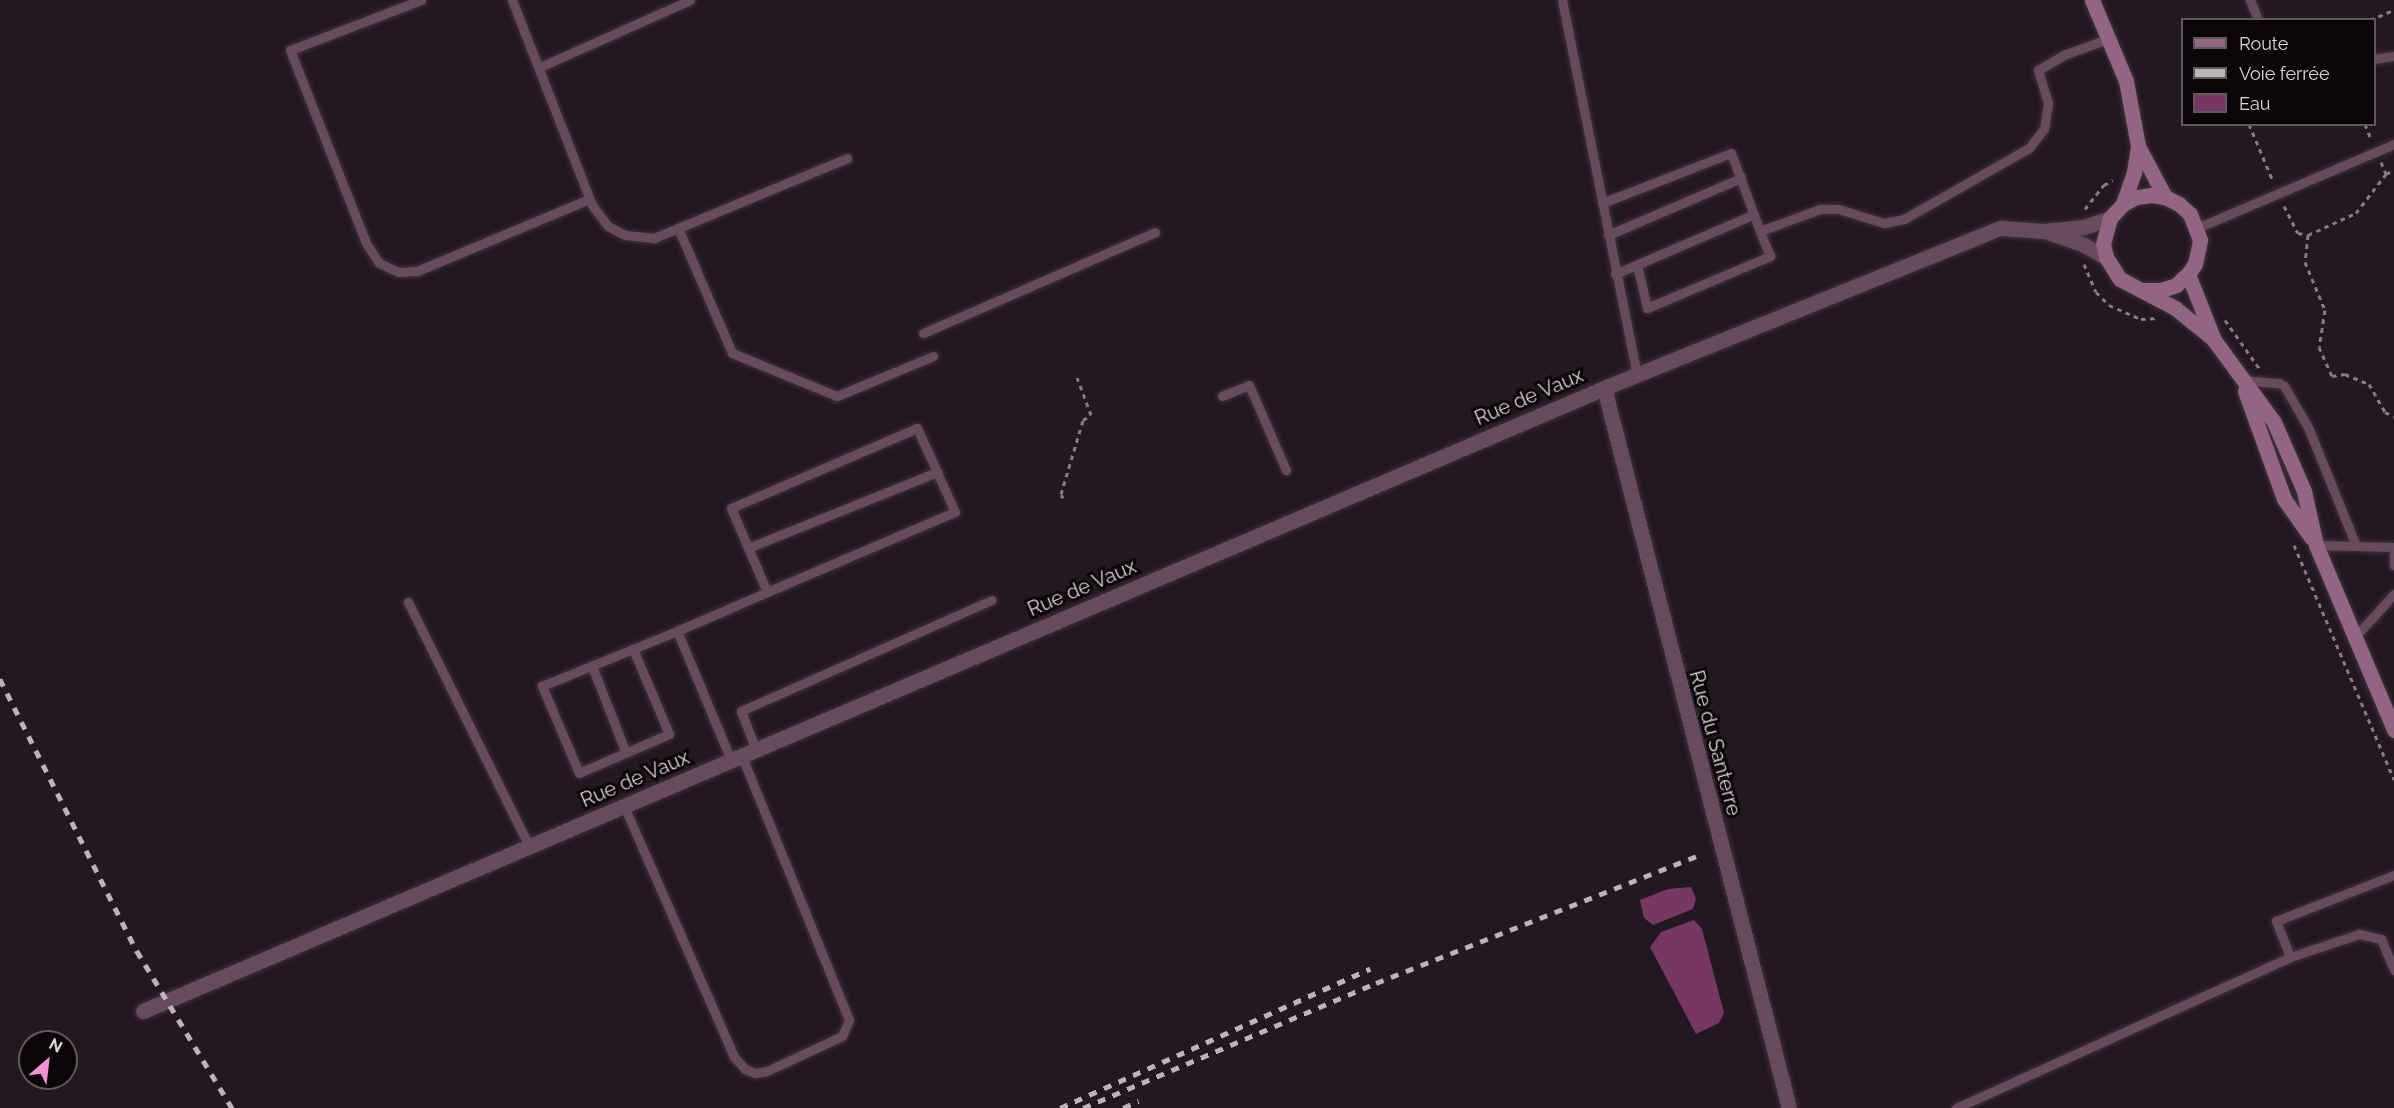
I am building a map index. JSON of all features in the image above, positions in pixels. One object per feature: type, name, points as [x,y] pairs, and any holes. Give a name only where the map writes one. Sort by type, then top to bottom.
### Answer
[{"type":"main road","points":[[2092,0],[2126,81],[2138,146],[2165,197]]},
{"type":"main road","points":[[2123,204],[2134,172],[2138,146]]},
{"type":"main road","points":[[2145,290],[2161,290],[2176,285],[2188,274],[2199,252],[2198,228],[2190,214],[2179,204],[2165,197],[2151,195],[2136,197],[2123,204],[2110,219],[2103,244],[2106,257],[2120,279],[2145,290],[2175,308],[2214,340]]},
{"type":"main road","points":[[2188,274],[2214,340],[2241,380],[2274,422],[2304,491],[2316,545],[2394,730]]},
{"type":"main road","points":[[2241,380],[2284,499],[2316,545]]},
{"type":"street","name":"Rue de Vaux","points":[[143,1011],[1604,388],[2001,228],[2044,231],[2084,227],[2110,219]]},
{"type":"street","name":"Rue de Vaux","points":[[2044,231],[2084,245],[2106,257]]},
{"type":"street","name":"Rue du Santerre","points":[[1604,388],[1674,668],[1789,1108]]},
{"type":"lane","points":[[421,0],[290,50],[366,243],[379,263],[398,273],[417,271],[589,199]]},
{"type":"lane","points":[[512,0],[540,67],[589,199],[596,213],[608,226],[625,235],[654,238],[847,158]]},
{"type":"lane","points":[[540,67],[690,0]]},
{"type":"lane","points":[[1562,0],[1637,375]]},
{"type":"lane","points":[[2250,0],[2257,18]]},
{"type":"lane","points":[[1760,231],[1820,209],[1838,208],[1884,223],[1904,219],[2029,148],[2044,129],[2048,103],[2038,70],[2066,54],[2108,39]]},
{"type":"lane","points":[[2376,59],[2394,57]]},
{"type":"lane","points":[[2198,228],[2394,144]]},
{"type":"lane","points":[[1602,203],[1731,153],[1770,256],[1647,308],[1637,265]]},
{"type":"lane","points":[[1608,235],[1741,178]]},
{"type":"lane","points":[[1615,274],[1754,214]]},
{"type":"lane","points":[[678,228],[732,353],[837,396],[933,356]]},
{"type":"lane","points":[[923,333],[1155,232]]},
{"type":"lane","points":[[2241,380],[2279,383],[2284,386],[2308,427],[2356,546]]},
{"type":"lane","points":[[1222,396],[1249,385],[1286,470]]},
{"type":"lane","points":[[633,649],[669,734],[579,773],[542,686],[677,631],[955,512],[917,428],[731,508],[767,592]]},
{"type":"lane","points":[[748,548],[937,472]]},
{"type":"lane","points":[[2316,545],[2394,547]]},
{"type":"lane","points":[[2394,554],[2394,565]]},
{"type":"lane","points":[[2355,637],[2394,594]]},
{"type":"lane","points":[[743,755],[741,711],[992,600]]},
{"type":"lane","points":[[408,602],[529,846]]},
{"type":"lane","points":[[624,806],[734,1057],[746,1069],[755,1073],[767,1071],[842,1036],[849,1020],[743,755],[677,631]]},
{"type":"lane","points":[[592,666],[626,753]]},
{"type":"lane","points":[[2290,957],[2276,921],[2394,875]]},
{"type":"lane","points":[[1956,1108],[2290,957],[2359,934],[2381,939],[2394,970]]},
{"type":"path","points":[[2375,18],[2394,10]]},
{"type":"path","points":[[2250,126],[2278,194],[2298,233],[2308,235],[2356,213],[2386,174]]},
{"type":"path","points":[[2085,217],[2085,206],[2104,185],[2134,172]]},
{"type":"path","points":[[2308,235],[2305,262],[2325,310],[2319,347],[2332,376],[2345,374],[2368,384],[2385,412],[2394,417]]},
{"type":"path","points":[[2085,255],[2086,275],[2096,292],[2109,305],[2141,319],[2164,318]]},
{"type":"path","points":[[1063,498],[1061,494],[1083,420],[1091,415],[1077,377]]},
{"type":"path","points":[[2290,535],[2394,780]]},
{"type":"water","points":[[1691,887],[1696,899],[1693,909],[1653,925],[1644,918],[1640,900],[1668,889]]},
{"type":"water","points":[[1694,920],[1702,929],[1724,1013],[1719,1023],[1696,1034],[1650,947],[1661,932]]},
{"type":"railway","points":[[0,679],[137,951],[232,1108]]},
{"type":"railway","points":[[1083,1108],[1376,983],[1702,854]]},
{"type":"railway","points":[[1060,1108],[1370,969]]},
{"type":"railway","points":[[1123,1108],[1138,1101]]}]
